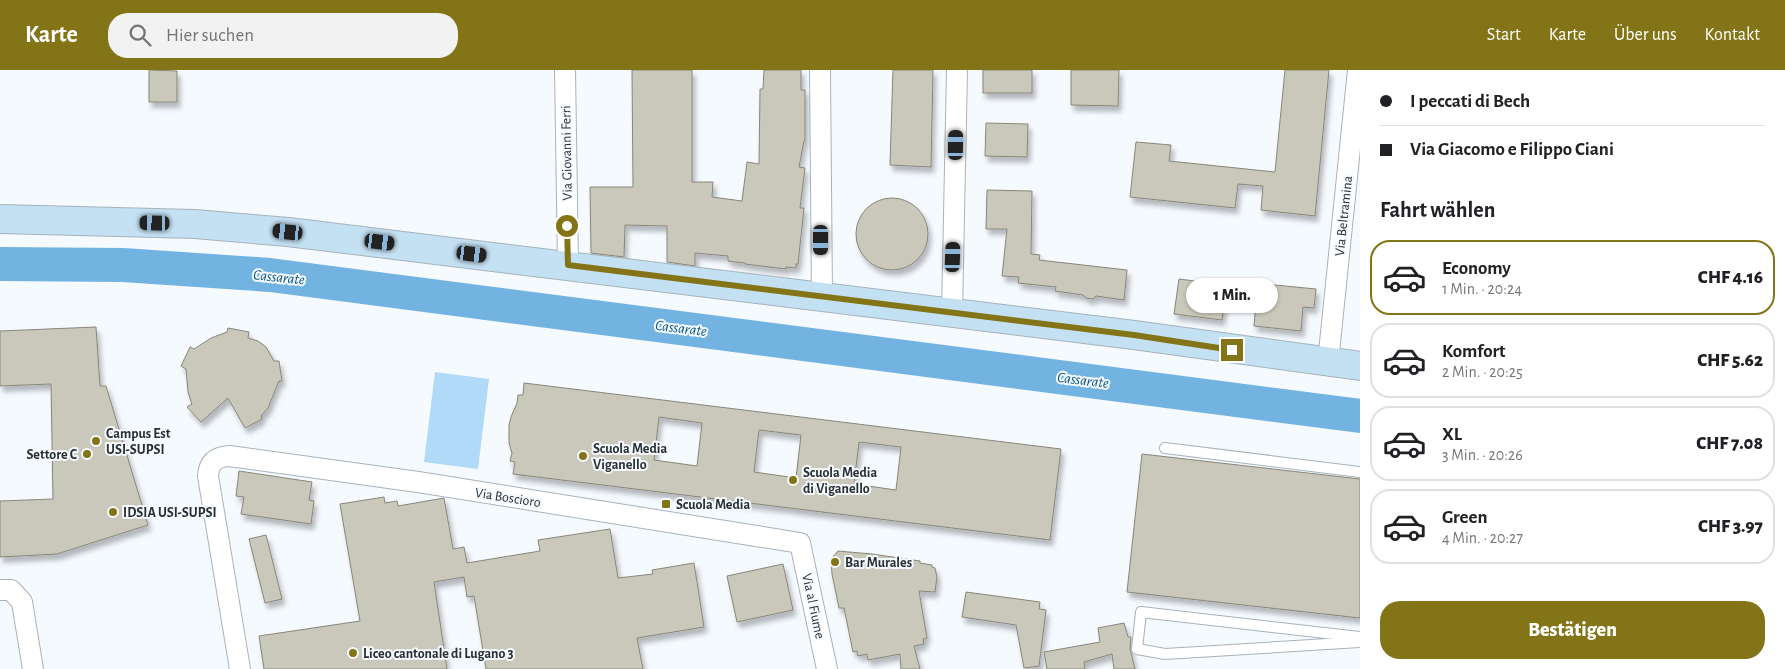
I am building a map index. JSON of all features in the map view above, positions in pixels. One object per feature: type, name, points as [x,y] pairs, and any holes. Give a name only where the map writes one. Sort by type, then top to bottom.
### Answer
[{"type":"main road","points":[[0,219],[238,227],[822,296],[1360,366]]},
{"type":"street","name":"Via Giovanni Ferri","points":[[565,70],[568,265]]},
{"type":"street","points":[[820,70],[822,296]]},
{"type":"street","points":[[952,313],[957,70]]},
{"type":"street","name":"Via Beltramina","points":[[1328,362],[1358,70]]},
{"type":"street","name":"Via Boscioro","points":[[240,669],[208,476],[211,463],[221,457],[229,456],[418,482],[800,543]]},
{"type":"street","name":"Via al Fiume","points":[[800,543],[826,669]]},
{"type":"street","points":[[0,590],[11,590],[22,602],[33,669]]},
{"type":"lane","points":[[1165,448],[1360,472]]},
{"type":"lane","points":[[1360,637],[1141,612],[1137,649],[1166,654],[1360,642]]},
{"type":"shaded area","points":[[435,372],[489,379],[478,469],[424,462]]},
{"type":"building","points":[[149,70],[177,71],[177,102],[149,102]]},
{"type":"building","points":[[632,70],[692,70],[692,182],[713,182],[712,197],[742,201],[747,162],[759,164],[760,89],[763,89],[764,70],[801,70],[801,90],[805,90],[805,141],[799,167],[805,168],[800,208],[804,208],[796,268],[786,267],[786,269],[745,264],[728,261],[728,256],[695,253],[695,266],[667,262],[667,226],[625,225],[624,257],[591,253],[590,187],[633,187]]},
{"type":"building","points":[[893,70],[933,70],[931,167],[890,165]]},
{"type":"building","points":[[983,70],[1032,70],[1032,93],[983,93]]},
{"type":"building","points":[[1071,70],[1119,70],[1118,106],[1071,105]]},
{"type":"building","points":[[1285,70],[1329,70],[1315,216],[1261,210],[1263,186],[1238,184],[1235,208],[1130,197],[1136,142],[1171,145],[1169,161],[1275,172]]},
{"type":"building","points":[[986,123],[1028,124],[1027,157],[985,156]]},
{"type":"building","points":[[987,190],[1032,191],[1031,254],[1040,255],[1039,260],[1127,270],[1124,300],[1096,296],[1093,299],[1086,298],[1083,295],[1055,291],[1056,287],[1018,283],[1019,277],[1002,276],[1007,229],[986,229]]},
{"type":"building","points":[[892,198],[912,204],[922,214],[928,234],[922,254],[912,264],[892,270],[872,264],[862,254],[856,234],[862,214],[872,204]]},
{"type":"building","points":[[1179,279],[1226,285],[1222,320],[1174,314]]},
{"type":"building","points":[[1254,283],[1316,289],[1314,308],[1303,307],[1301,331],[1254,326],[1256,303],[1252,303]]},
{"type":"building","points":[[96,327],[100,386],[106,386],[148,525],[57,554],[0,557],[0,501],[53,499],[51,384],[0,386],[0,331]]},
{"type":"building","points":[[228,328],[249,332],[248,338],[258,341],[266,347],[274,361],[279,361],[282,381],[279,381],[268,408],[261,416],[262,419],[245,428],[228,398],[201,422],[187,407],[192,404],[188,392],[186,369],[181,366],[190,347],[194,349],[211,338],[227,332]]},
{"type":"building","name":"Scuola Media Viganello","points":[[524,383],[1061,449],[1050,540],[513,474],[515,462],[510,461],[512,453],[509,443],[509,425],[518,395],[523,395]],"holes":[[[659,417],[702,423],[697,466],[654,460]],[[759,430],[801,435],[796,478],[754,472]],[[859,442],[901,447],[896,490],[854,484]]]},
{"type":"building","points":[[1142,454],[1360,479],[1360,618],[1127,592]]},
{"type":"building","points":[[239,471],[312,482],[309,500],[314,501],[311,524],[241,514],[244,497],[236,496]]},
{"type":"building","points":[[384,497],[385,503],[397,501],[398,506],[444,498],[453,549],[464,547],[467,563],[540,551],[538,540],[610,529],[618,578],[653,574],[652,570],[694,563],[704,627],[637,638],[643,669],[486,669],[474,596],[467,597],[464,577],[434,582],[447,669],[264,669],[259,636],[360,621],[340,504]]},
{"type":"building","points":[[266,535],[282,599],[265,603],[249,539]]},
{"type":"building","points":[[838,551],[920,561],[920,563],[932,565],[935,568],[937,577],[935,592],[919,591],[927,638],[923,639],[924,644],[914,646],[920,669],[901,669],[900,654],[868,660],[867,654],[858,656],[857,651],[853,652],[844,608],[839,608],[832,574],[831,559]]},
{"type":"building","points":[[783,564],[793,610],[737,622],[727,576]]},
{"type":"building","points":[[966,592],[1040,602],[1039,609],[1046,610],[1039,666],[1024,668],[1016,625],[962,617]]},
{"type":"building","points":[[1124,623],[1128,637],[1131,637],[1130,649],[1135,669],[1114,669],[1112,654],[1084,662],[1085,669],[1047,669],[1044,652],[1100,642],[1098,628]]},
{"type":"waterway","name":"Cassarate","points":[[0,264],[123,265],[270,275],[1360,416]]},
{"type":"place","name":"Campus Est USI-SUPSI","points":[[96,441]]},
{"type":"place","name":"Settore C","points":[[87,454]]},
{"type":"place","name":"Scuola Media Viganello","points":[[583,456]]},
{"type":"place","name":"Scuola Media di Viganello","points":[[793,480]]},
{"type":"place","name":"Scuola Media","points":[[666,504]]},
{"type":"place","name":"IDSIA USI-SUPSI","points":[[113,512]]},
{"type":"place","name":"Bar Murales","points":[[835,562]]},
{"type":"place","name":"Liceo cantonale di Lugano 3","points":[[353,653]]},
{"type":"route","points":[[567,226],[568,265],[1134,335],[1232,350]]}]
